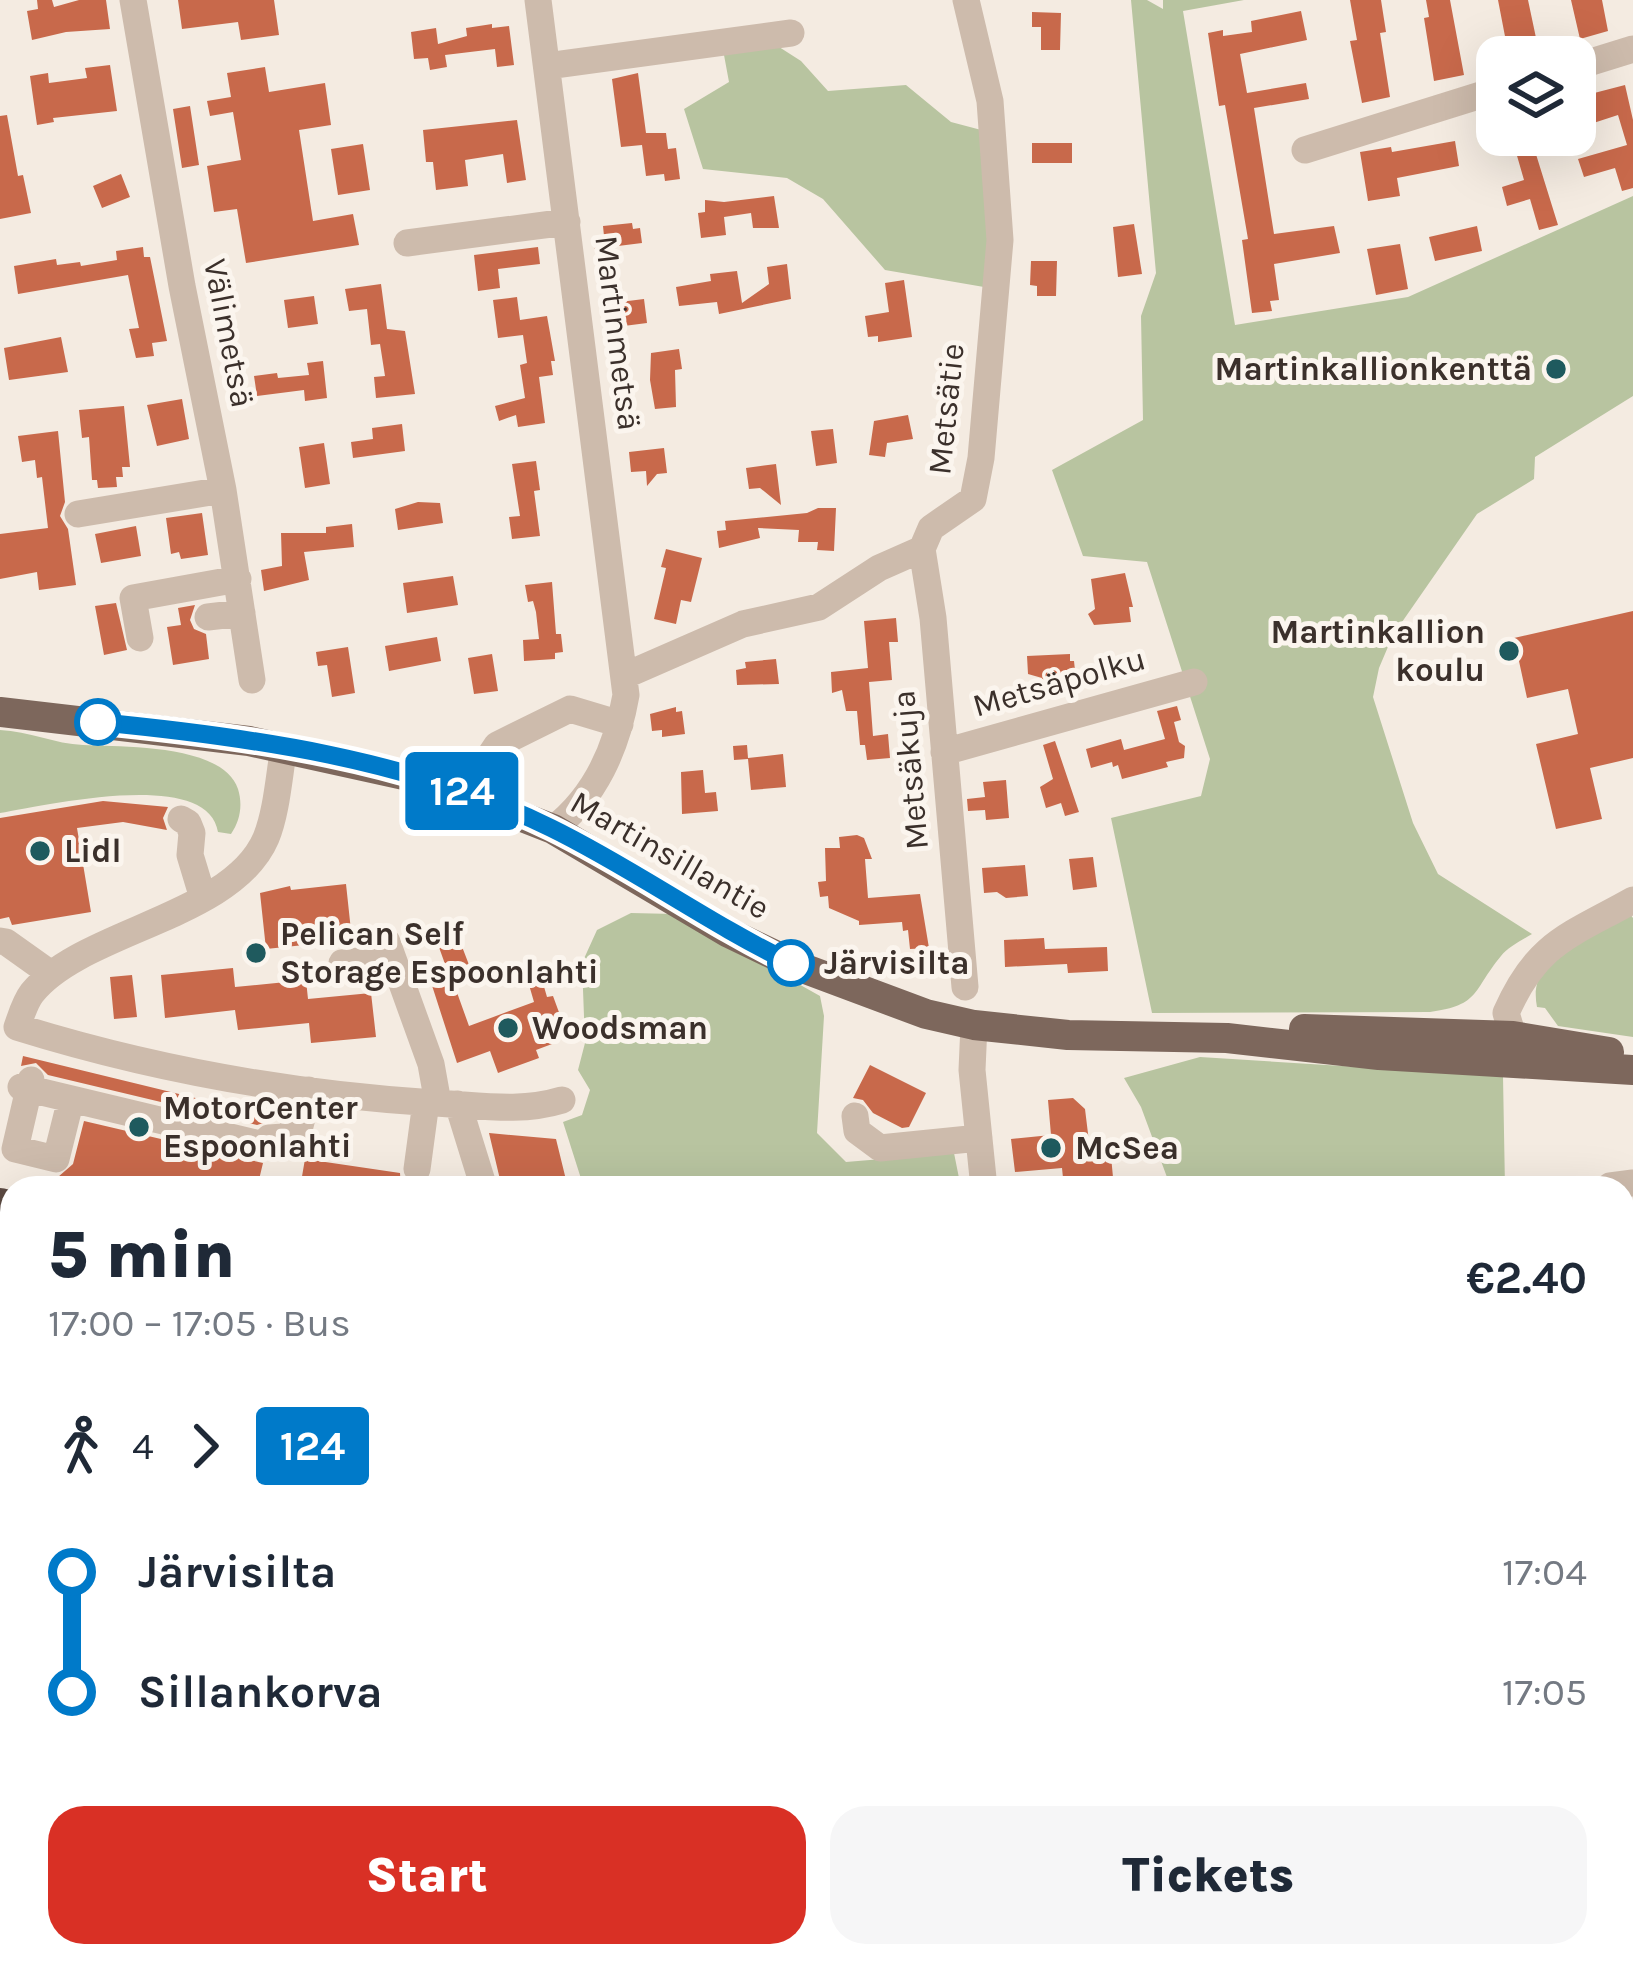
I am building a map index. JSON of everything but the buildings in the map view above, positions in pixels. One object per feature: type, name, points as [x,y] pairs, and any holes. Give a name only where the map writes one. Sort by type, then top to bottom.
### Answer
[{"type":"main road","name":"Martinsillantie","points":[[2,713],[284,747],[427,779],[553,829],[729,933],[800,967],[926,1014],[974,1025],[1068,1035],[1227,1038],[1296,1029],[1512,1050],[1633,1056]]},
{"type":"main road","name":"Martinsillantie","points":[[1512,1050],[1633,1070]]},
{"type":"street","name":"Välimetsä","points":[[133,0],[182,286],[224,490],[252,680]]},
{"type":"street","name":"Martinmetsä","points":[[538,0],[626,695],[612,722],[603,768],[578,810],[553,829]]},
{"type":"street","name":"Metsätie","points":[[624,676],[742,624],[819,607],[879,568],[922,549],[931,528],[974,499],[1000,240],[990,101],[966,0]]},
{"type":"street","points":[[547,66],[791,33]]},
{"type":"street","points":[[1596,61],[1633,50]]},
{"type":"street","points":[[1305,150],[1476,97]]},
{"type":"street","points":[[407,243],[568,221]]},
{"type":"street","points":[[78,514],[224,490]]},
{"type":"street","name":"Metsäkuja","points":[[922,549],[933,618],[965,986]]},
{"type":"street","points":[[140,638],[133,598],[238,579]]},
{"type":"street","points":[[208,617],[242,613]]},
{"type":"street","name":"Metsäpolku","points":[[944,752],[1194,682]]},
{"type":"street","points":[[487,760],[497,745],[570,709],[612,722]]},
{"type":"street","points":[[71,1099],[56,1159],[14,1149],[29,996],[51,974],[203,898],[250,862],[266,837],[284,747]]},
{"type":"street","points":[[181,819],[192,833],[190,855],[203,898]]},
{"type":"street","points":[[1512,1050],[1506,1013],[1530,964],[1552,946],[1633,900]]},
{"type":"street","points":[[0,941],[51,974]]},
{"type":"street","points":[[342,963],[389,950],[441,1103],[478,1176]]},
{"type":"street","points":[[974,1025],[972,1070],[983,1176]]},
{"type":"street","points":[[25,1057],[153,1064],[309,1090],[441,1103],[532,1110],[562,1100]]},
{"type":"street","points":[[25,1057],[71,1099],[267,1141],[300,1126],[309,1090]]},
{"type":"street","points":[[416,1169],[441,1103]]},
{"type":"street","points":[[865,1120],[857,1131],[880,1148],[979,1138]]},
{"type":"green space","points":[[1131,0],[1147,0],[1163,9],[1163,0],[1244,0],[1183,11],[1235,325],[1408,297],[1633,196],[1633,396],[1535,457],[1534,479],[1477,514],[1393,635],[1379,668],[1373,697],[1413,823],[1438,874],[1532,934],[1504,953],[1474,995],[1447,1009],[1152,1013],[1111,818],[1201,796],[1210,759],[1147,562],[1083,556],[1052,470],[1143,420],[1141,316],[1156,273]]},
{"type":"green space","points":[[776,45],[801,61],[828,91],[906,85],[951,122],[985,131],[990,231],[984,287],[885,270],[823,199],[787,178],[703,169],[684,109],[729,82],[724,55]]},
{"type":"green space","points":[[0,730],[73,744],[170,751],[213,763],[229,774],[238,789],[237,824],[231,834],[218,832],[208,812],[186,801],[156,796],[122,795],[0,813]]},
{"type":"green space","points":[[631,913],[674,914],[820,996],[824,1016],[817,1133],[846,1162],[954,1153],[959,1176],[580,1176],[563,1122],[582,1115],[590,1090],[578,1070],[585,1043],[582,963],[597,930]]},
{"type":"green space","points":[[1630,914],[1633,1037],[1558,1026],[1545,1008],[1537,1007],[1536,989],[1542,973],[1565,948]]},
{"type":"green space","points":[[1200,1057],[1503,1076],[1505,1176],[1167,1176],[1141,1107],[1124,1078]]},
{"type":"bus line","name":"124","points":[[98,722],[308,752],[390,769],[482,798],[553,829],[729,933],[791,963]]},
{"type":"place","name":"Martinkallionkenttä","points":[[1556,369]]},
{"type":"place","name":"Martinkallion koulu","points":[[1509,651]]},
{"type":"place","name":"Lidl","points":[[40,851]]},
{"type":"place","name":"Pelican Self Storage Espoonlahti","points":[[256,953]]},
{"type":"place","name":"Järvisilta","points":[[791,963]]},
{"type":"place","name":"Woodsman","points":[[508,1028]]},
{"type":"place","name":"MotorCenter Espoonlahti","points":[[139,1127]]},
{"type":"place","name":"McSea","points":[[1051,1148]]}]
